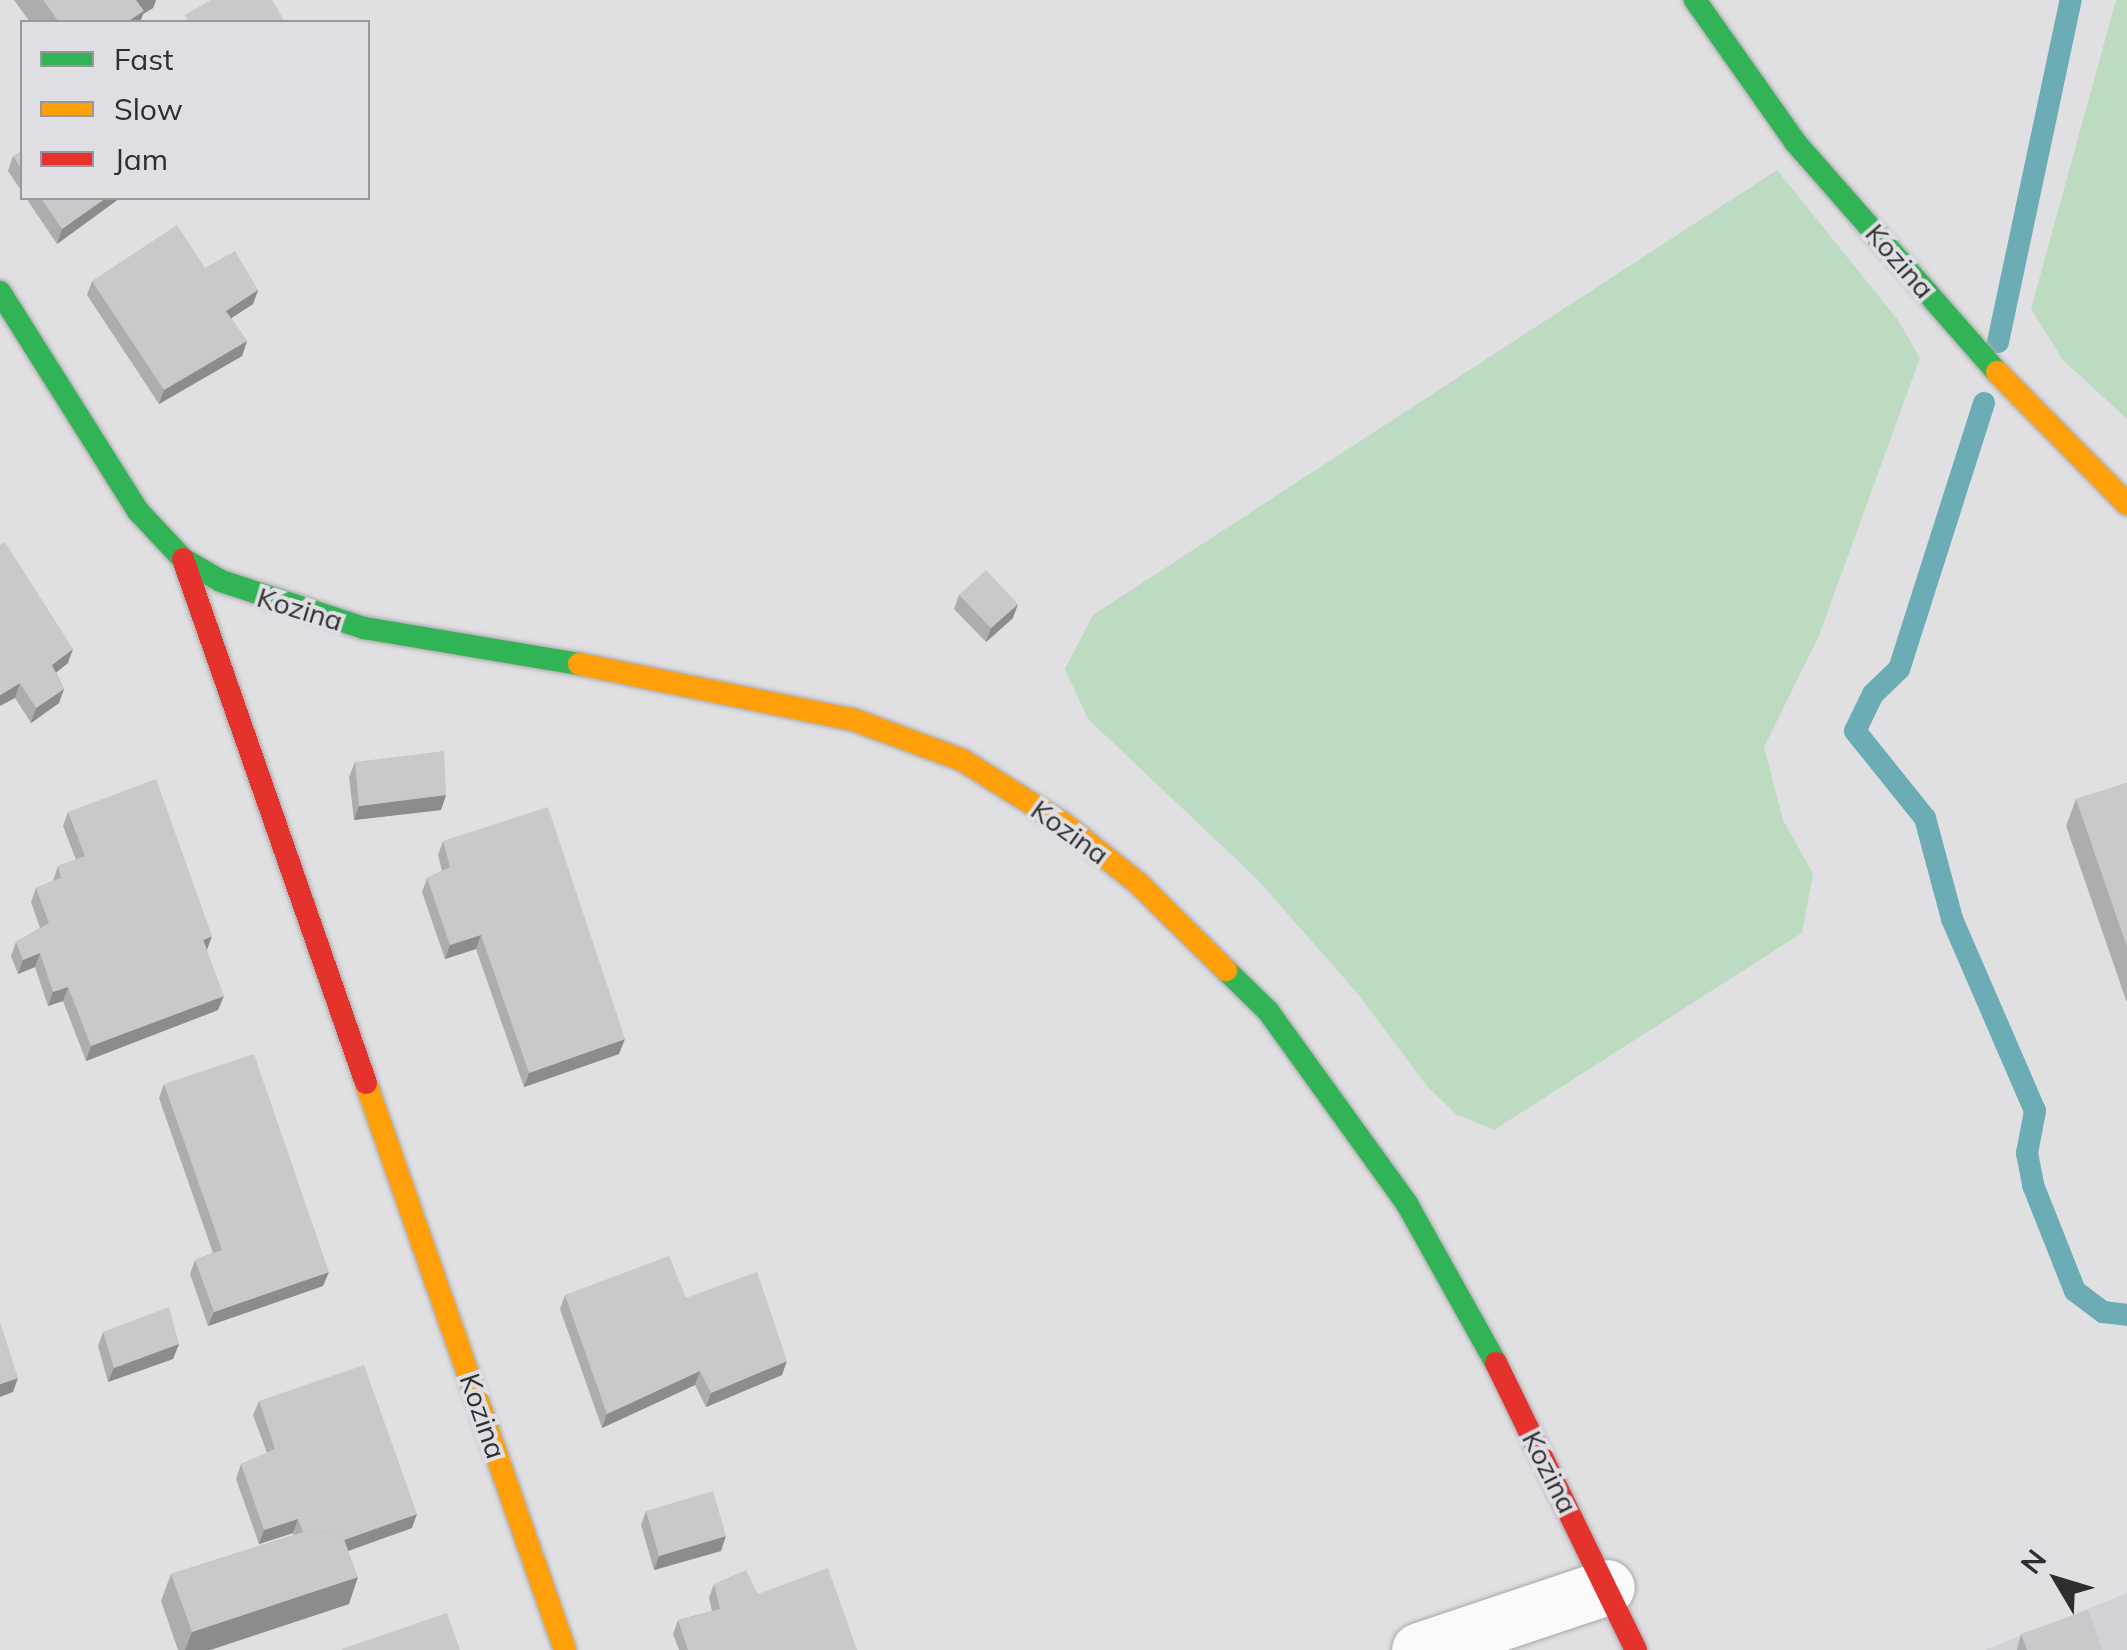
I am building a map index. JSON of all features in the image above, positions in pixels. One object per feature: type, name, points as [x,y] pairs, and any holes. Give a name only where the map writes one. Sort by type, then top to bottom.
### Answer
[{"type":"main road","name":"Kozina","points":[[1695,0],[1796,142],[2053,435],[2127,504]]},
{"type":"main road","name":"Kozina","points":[[0,292],[138,511],[182,559],[250,594],[364,628],[668,679],[854,720],[962,760],[1064,824],[1207,945],[1338,1103],[1463,1296],[1636,1650]]},
{"type":"main road","name":"Kozina","points":[[182,559],[565,1650]]},
{"type":"street","points":[[1419,1650],[1607,1586]]},
{"type":"shaded area","points":[[2127,1593],[2127,1650],[1985,1650]]},
{"type":"green space","points":[[2116,0],[2127,0],[2127,419],[2063,360],[2031,309]]},
{"type":"green space","points":[[1777,170],[1898,320],[1920,358],[1818,638],[1764,747],[1783,820],[1813,874],[1802,933],[1494,1130],[1456,1114],[1427,1086],[1358,994],[1257,879],[1088,719],[1065,669],[1093,615]]},
{"type":"building","points":[[43,0],[136,0],[144,11],[130,20],[58,20]]},
{"type":"building","points":[[211,0],[272,0],[284,20],[188,20],[185,15]]},
{"type":"building","points":[[42,200],[103,200],[62,229]]},
{"type":"building","points":[[177,225],[205,268],[235,251],[258,290],[226,311],[247,341],[164,390],[92,281]]},
{"type":"building","points":[[5,542],[73,649],[52,665],[64,689],[36,708],[20,683],[0,695],[0,545]]},
{"type":"building","points":[[986,570],[1018,604],[991,628],[959,595]]},
{"type":"building","points":[[444,751],[446,795],[359,806],[355,762]]},
{"type":"building","points":[[156,779],[212,936],[203,940],[224,996],[91,1046],[68,987],[53,992],[40,953],[23,960],[16,942],[49,923],[36,888],[61,878],[58,866],[85,856],[68,812]]},
{"type":"building","points":[[2127,783],[2127,947],[2076,799]]},
{"type":"building","points":[[548,807],[625,1039],[529,1073],[481,935],[450,945],[427,878],[450,867],[443,841]]},
{"type":"building","points":[[254,1054],[329,1272],[214,1312],[195,1260],[222,1250],[164,1084]]},
{"type":"building","points":[[669,1256],[686,1298],[757,1272],[787,1361],[711,1393],[700,1371],[607,1414],[565,1295]]},
{"type":"building","points":[[169,1307],[179,1344],[114,1368],[103,1332]]},
{"type":"building","points":[[0,1322],[18,1378],[0,1384]]},
{"type":"building","points":[[364,1365],[417,1514],[344,1540],[342,1534],[303,1532],[298,1519],[264,1530],[241,1464],[275,1449],[259,1401]]},
{"type":"building","points":[[713,1491],[726,1536],[659,1556],[646,1511]]},
{"type":"building","points":[[310,1530],[342,1534],[358,1577],[192,1632],[171,1574]]},
{"type":"building","points":[[828,1568],[857,1650],[688,1650],[678,1620],[720,1609],[714,1584],[746,1570],[758,1594]]},
{"type":"building","points":[[2088,1610],[2102,1650],[2027,1650],[2021,1634]]},
{"type":"building","points":[[447,1613],[460,1650],[342,1650],[342,1649]]},
{"type":"waterway","points":[[1998,342],[2071,0]]},
{"type":"waterway","points":[[1984,403],[1899,669],[1873,694],[1855,731],[1925,818],[1952,919],[2035,1111],[2027,1153],[2033,1185],[2075,1291],[2103,1312],[2127,1315]]},
{"type":"traffic: fast","points":[[1695,0],[1795,142],[1997,372]]},
{"type":"traffic: fast","points":[[0,292],[138,511],[183,559],[221,581],[364,628],[579,664]]},
{"type":"traffic: fast","points":[[1226,970],[1268,1011],[1407,1204],[1496,1363]]},
{"type":"traffic: slow","points":[[1997,372],[2127,504]]},
{"type":"traffic: slow","points":[[579,664],[854,720],[962,760],[1064,824],[1138,883],[1226,970]]},
{"type":"traffic: slow","points":[[366,1083],[565,1650]]},
{"type":"traffic: jam","points":[[183,559],[366,1083]]},
{"type":"traffic: jam","points":[[1496,1363],[1636,1650]]}]
